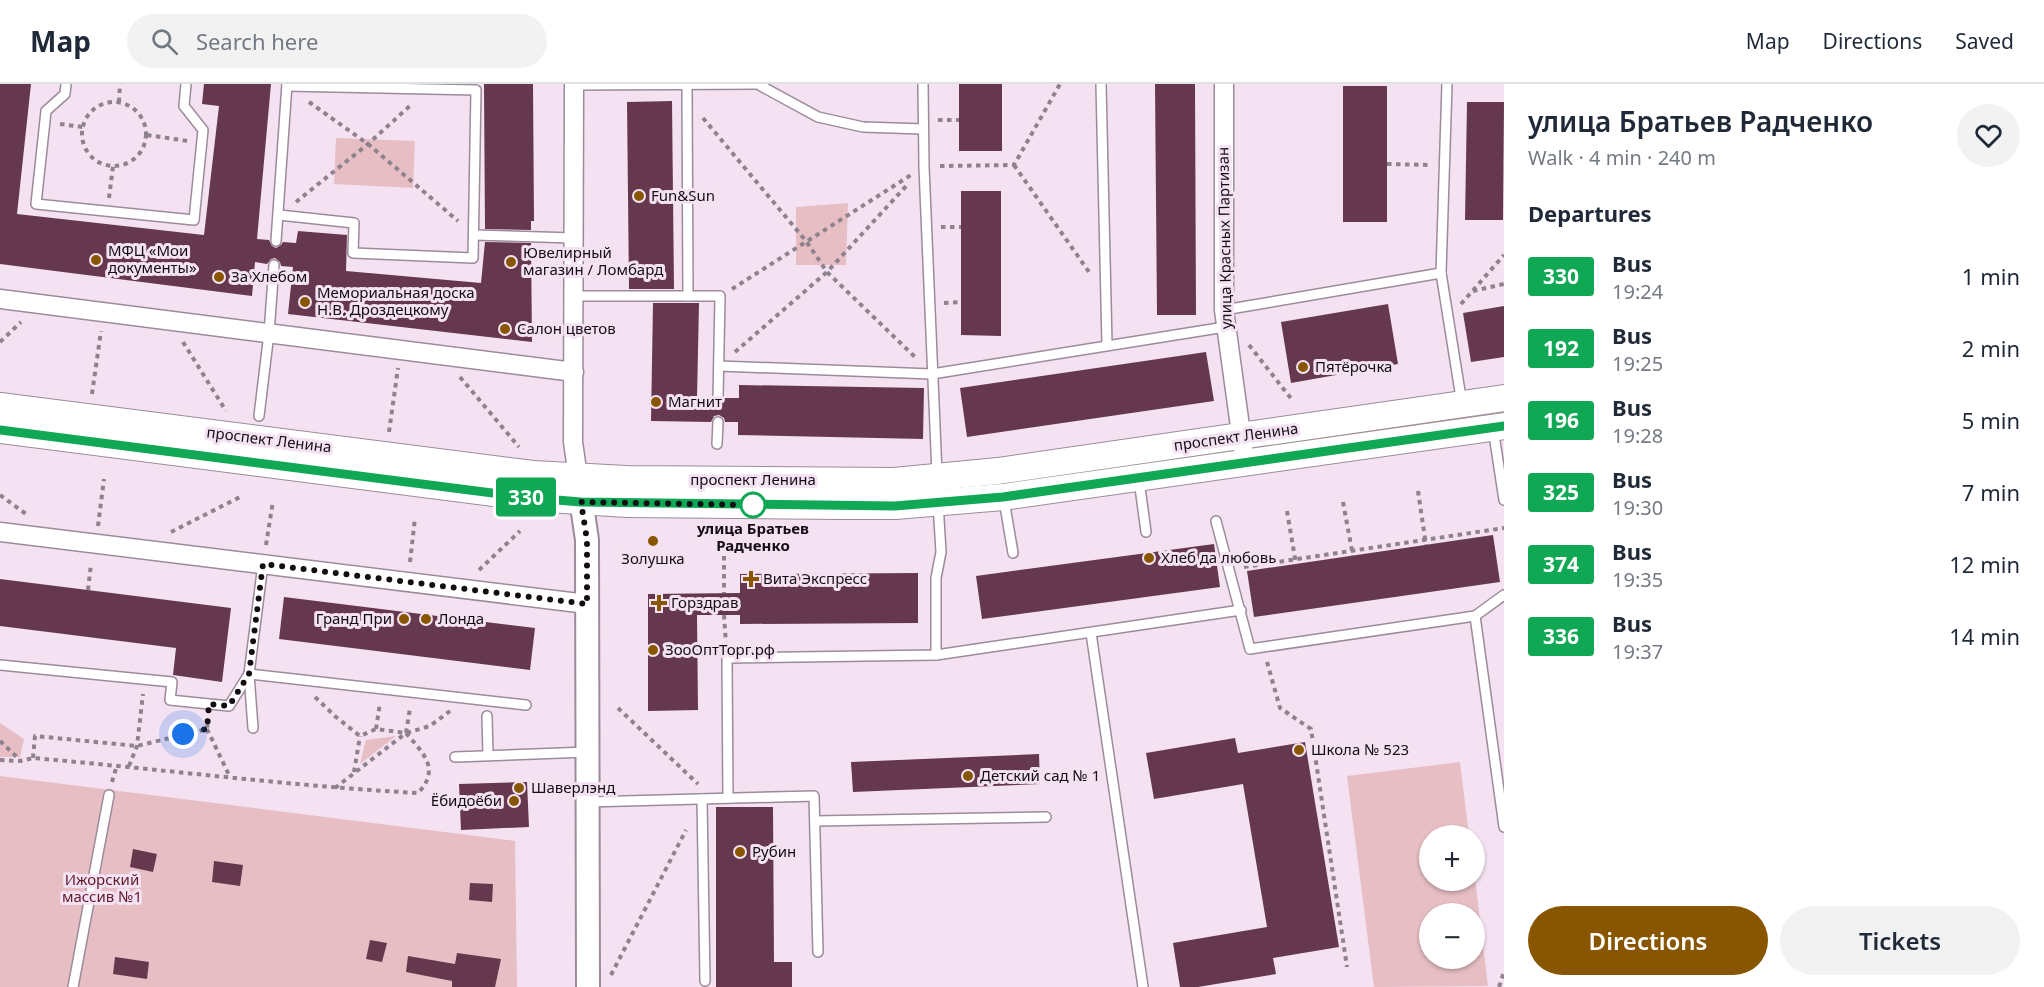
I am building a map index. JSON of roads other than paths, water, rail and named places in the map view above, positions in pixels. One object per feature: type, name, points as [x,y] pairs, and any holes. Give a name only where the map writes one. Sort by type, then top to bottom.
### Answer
[{"type":"main road","name":"проспект Ленина","points":[[0,406],[521,473],[578,477],[894,481],[998,471],[1504,398]]},
{"type":"main road","name":"проспект Ленина","points":[[0,430],[532,498],[581,502],[830,506],[938,503],[1003,497],[1499,427]]},
{"type":"street","name":"улица Красных Партизан","points":[[1224,84],[1225,319],[1245,463]]},
{"type":"street","points":[[574,85],[573,442],[587,540],[588,987]]},
{"type":"street","points":[[0,299],[574,372]]},
{"type":"street","points":[[0,532],[587,604]]},
{"type":"lane","points":[[66,84],[65,94],[46,111],[36,204],[194,220],[203,130],[184,106],[186,84]]},
{"type":"lane","points":[[923,84],[924,166],[937,478]]},
{"type":"lane","points":[[1101,84],[1107,345]]},
{"type":"lane","points":[[1447,84],[1441,273],[1462,404]]},
{"type":"lane","points":[[276,241],[287,85],[476,90],[473,258],[352,253],[354,223],[279,215]]},
{"type":"lane","points":[[574,85],[762,85],[818,117],[863,127],[923,129]]},
{"type":"lane","points":[[687,85],[688,296]]},
{"type":"lane","points":[[474,235],[573,238]]},
{"type":"lane","points":[[259,416],[274,265]]},
{"type":"lane","points":[[719,366],[932,374],[1107,345],[1441,273]]},
{"type":"lane","points":[[573,296],[720,296],[718,398]]},
{"type":"lane","points":[[717,422],[717,444]]},
{"type":"lane","points":[[1499,427],[1504,500]]},
{"type":"lane","points":[[1138,478],[1146,532]]},
{"type":"lane","points":[[1003,497],[1013,553]]},
{"type":"lane","points":[[936,655],[936,578],[941,552],[938,503]]},
{"type":"lane","points":[[1216,521],[1250,649],[1475,616],[1504,595]]},
{"type":"lane","points":[[253,728],[249,674],[263,564]]},
{"type":"lane","points":[[728,798],[727,658],[936,655],[1241,610]]},
{"type":"lane","points":[[1475,616],[1504,827]]},
{"type":"lane","points":[[1091,633],[1143,987]]},
{"type":"lane","points":[[0,665],[172,682],[170,700],[229,706],[249,674]]},
{"type":"lane","points":[[249,674],[526,705]]},
{"type":"lane","points":[[487,716],[488,755]]},
{"type":"lane","points":[[455,757],[587,752]]},
{"type":"lane","points":[[73,987],[109,795]]},
{"type":"lane","points":[[587,802],[814,796],[818,952]]},
{"type":"lane","points":[[702,799],[705,981]]},
{"type":"lane","points":[[815,821],[1046,817]]},
{"type":"place","name":"Fun&Sun","points":[[639,196]]},
{"type":"place","name":"МФЦ «Мои документы»","points":[[96,260]]},
{"type":"place","name":"Ювелирный магазин / Ломбард","points":[[511,262]]},
{"type":"place","name":"За Хлебом","points":[[219,277]]},
{"type":"place","name":"Мемориальная доска Н.В. Дроздецкому","points":[[305,302]]},
{"type":"place","name":"Салон цветов","points":[[505,329]]},
{"type":"place","name":"Пятёрочка","points":[[1303,367]]},
{"type":"place","name":"Магнит","points":[[656,402]]},
{"type":"place","name":"улица Братьев Радченко","points":[[753,505]]},
{"type":"place","name":"Золушка","points":[[653,541]]},
{"type":"place","name":"Хлеб да любовь","points":[[1149,558]]},
{"type":"place","name":"Вита Экспресс","points":[[751,579]]},
{"type":"place","name":"Горздрав","points":[[659,603]]},
{"type":"place","name":"Гранд При","points":[[404,619]]},
{"type":"place","name":"Лонда","points":[[426,619]]},
{"type":"place","name":"ЗооОптТорг.рф","points":[[653,650]]},
{"type":"place","name":"Школа № 523","points":[[1299,750]]},
{"type":"place","name":"Детский сад № 1","points":[[968,776]]},
{"type":"place","name":"Шаверлэнд","points":[[519,788]]},
{"type":"place","name":"Ёбидоёби","points":[[514,801]]},
{"type":"place","name":"Рубин","points":[[740,852]]},
{"type":"park label","name":"Ижорский массив №1","points":[[102,888]]}]
